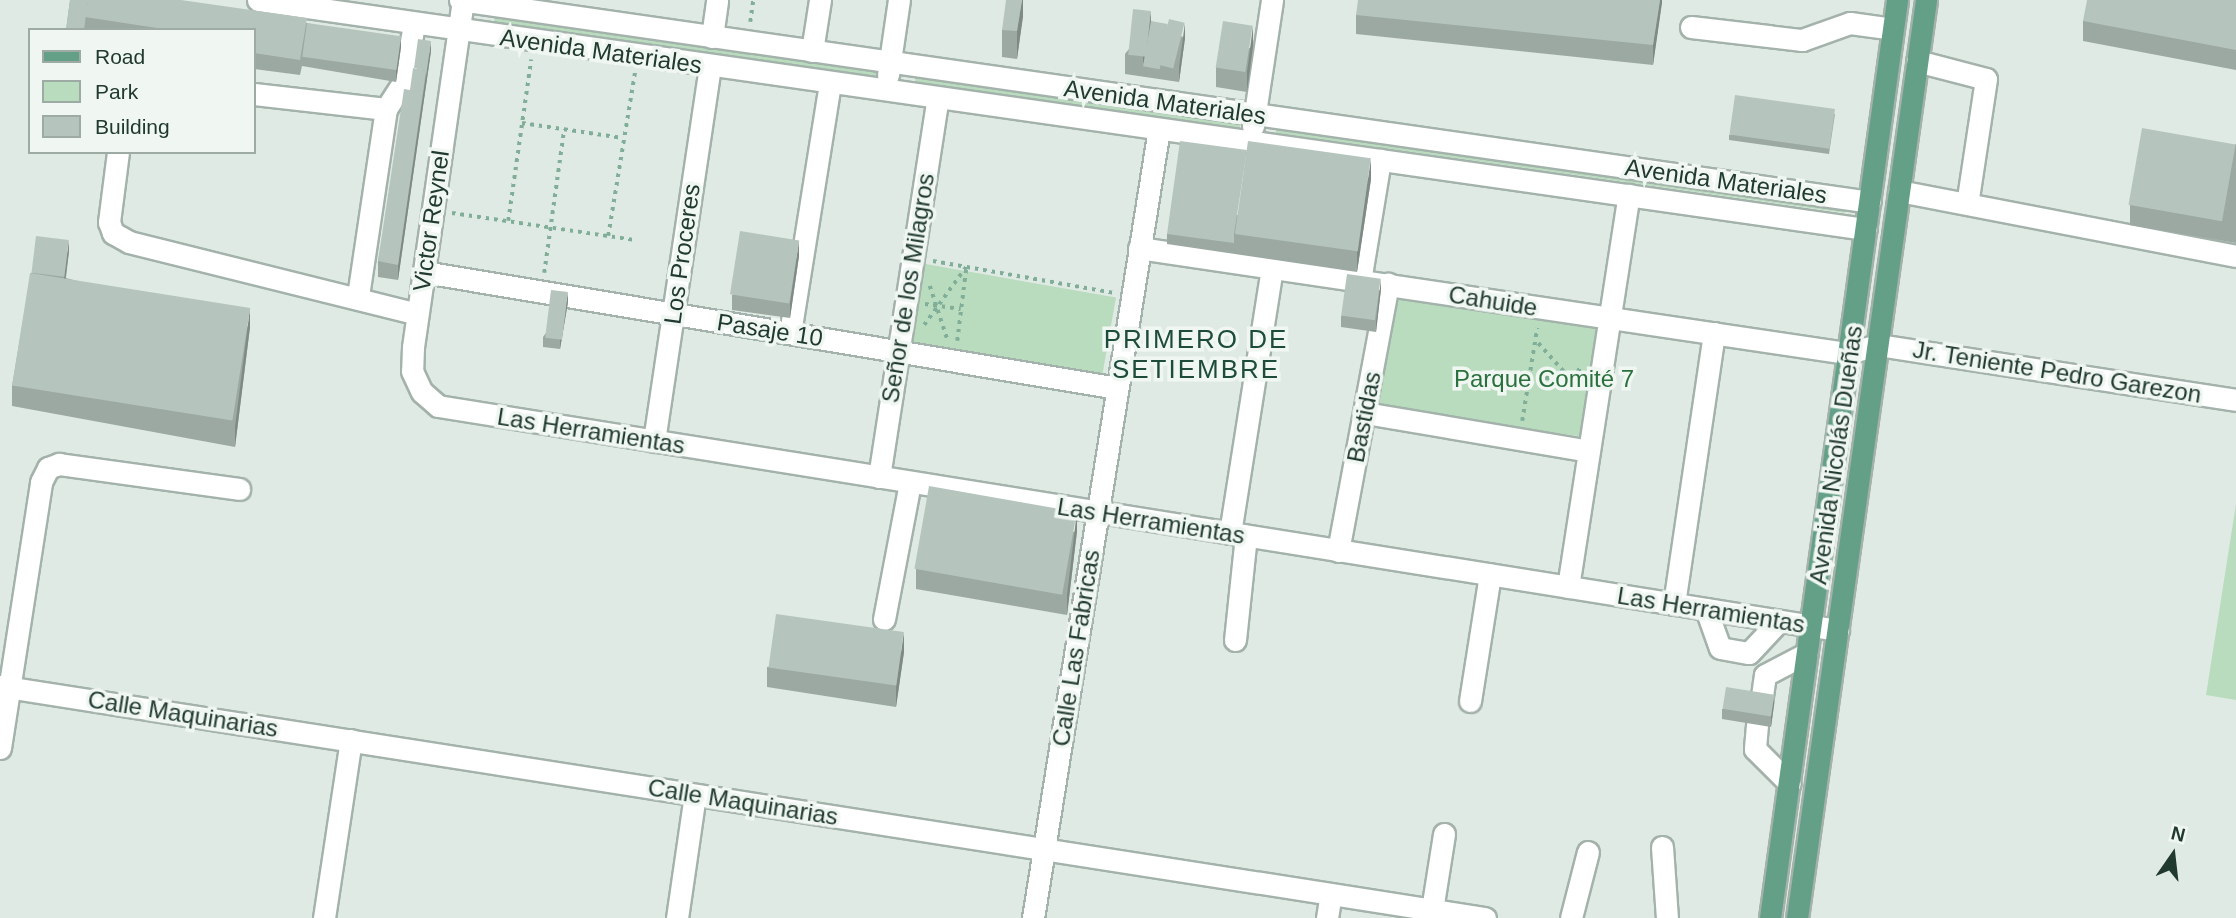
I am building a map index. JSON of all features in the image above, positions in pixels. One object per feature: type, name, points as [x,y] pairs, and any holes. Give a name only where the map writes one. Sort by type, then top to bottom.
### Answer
[{"type":"main road","name":"Avenida Nicolás Dueñas","points":[[1770,918],[1846,354],[1867,229],[1896,0]]},
{"type":"main road","name":"Avenida Nicolás Dueñas","points":[[1797,918],[1926,0]]},
{"type":"main road","points":[[1789,791],[1814,803]]},
{"type":"street","name":"Avenida Materiales","points":[[258,0],[459,31],[1867,229]]},
{"type":"street","name":"Avenida Materiales","points":[[462,0],[1870,202]]},
{"type":"street","name":"Victor Reynel","points":[[462,0],[412,371],[422,392],[438,406],[464,411]]},
{"type":"street","points":[[712,37],[717,0]]},
{"type":"street","points":[[812,51],[820,0]]},
{"type":"street","points":[[886,91],[899,0]]},
{"type":"street","points":[[1251,142],[1272,0]]},
{"type":"street","points":[[358,296],[386,109],[404,81],[414,23]]},
{"type":"street","points":[[1691,27],[1802,40],[1850,23],[1893,29]]},
{"type":"street","points":[[1917,61],[1986,79],[1967,204]]},
{"type":"street","name":"Los Proceres","points":[[654,441],[710,66]]},
{"type":"street","points":[[790,333],[830,83]]},
{"type":"street","points":[[256,94],[386,109]]},
{"type":"street","name":"Señor de los Milagros","points":[[878,477],[916,259],[938,98]]},
{"type":"street","name":"Calle Las Fabricas","points":[[1033,918],[1159,129]]},
{"type":"street","points":[[118,154],[108,222],[113,233],[129,242],[358,296],[418,314]]},
{"type":"street","points":[[1360,281],[1380,160]]},
{"type":"street","points":[[1899,191],[2236,256]]},
{"type":"street","points":[[1568,587],[1629,195]]},
{"type":"street","name":"Cahuide","points":[[1139,248],[1846,354]]},
{"type":"street","points":[[1235,640],[1238,535],[1272,268]]},
{"type":"street","name":"Pasaje 10","points":[[424,272],[1117,388]]},
{"type":"street","name":"Bastidas","points":[[1338,551],[1388,284]]},
{"type":"street","points":[[1674,604],[1714,333]]},
{"type":"street","points":[[1846,354],[1878,345]]},
{"type":"street","name":"Jr. Teniente Pedro Garezon","points":[[1878,345],[2236,400]]},
{"type":"street","name":"Las Herramientas","points":[[464,411],[1838,630]]},
{"type":"street","points":[[1365,413],[1589,451]]},
{"type":"street","points":[[0,748],[5,687],[41,482],[48,468],[59,464],[239,489]]},
{"type":"street","points":[[884,619],[910,482]]},
{"type":"street","points":[[1470,701],[1490,575]]},
{"type":"street","points":[[1706,609],[1720,648],[1749,653],[1765,676],[1761,703]]},
{"type":"street","points":[[1749,653],[1779,621]]},
{"type":"street","points":[[1765,676],[1807,653]]},
{"type":"street","name":"Calle Maquinarias","points":[[5,687],[1485,918]]},
{"type":"street","points":[[1757,725],[1755,749],[1789,791]]},
{"type":"street","points":[[324,918],[351,740]]},
{"type":"street","points":[[677,918],[695,795]]},
{"type":"street","points":[[1432,910],[1444,834]]},
{"type":"street","points":[[1662,847],[1667,918]]},
{"type":"street","points":[[1571,918],[1588,852]]},
{"type":"street","points":[[1327,918],[1331,894]]},
{"type":"path","points":[[508,221],[534,41]]},
{"type":"path","points":[[608,236],[638,56]]},
{"type":"path","points":[[522,123],[624,139]]},
{"type":"path","points":[[541,291],[564,130]]},
{"type":"path","points":[[433,210],[634,240]]},
{"type":"path","points":[[916,259],[1132,296]]},
{"type":"path","points":[[916,259],[937,306],[954,360]]},
{"type":"path","points":[[901,352],[966,267]]},
{"type":"path","points":[[954,360],[966,267]]},
{"type":"path","points":[[912,302],[961,309]]},
{"type":"path","points":[[1518,440],[1540,308]]},
{"type":"path","points":[[1528,378],[1571,378],[1535,340]]},
{"type":"green space","points":[[496,8],[883,62],[881,80],[493,26]]},
{"type":"green space","points":[[916,65],[1242,110],[1240,128],[915,86]]},
{"type":"green space","points":[[1278,117],[1846,197],[1844,213],[1276,133]]},
{"type":"green space","points":[[920,263],[1116,298],[1102,379],[906,345]]},
{"type":"green space","name":"Parque Comité 7","points":[[1394,297],[1611,327],[1595,438],[1378,408]]},
{"type":"green space","points":[[2236,504],[2236,700],[2206,695]]},
{"type":"building","points":[[70,0],[88,0],[84,28],[66,28]]},
{"type":"building","points":[[88,0],[181,0],[307,18],[300,60],[256,53],[256,28],[157,28],[85,17]]},
{"type":"building","points":[[1006,0],[1022,0],[1017,31],[1002,30]]},
{"type":"building","points":[[1358,0],[1660,0],[1653,45],[1356,15]]},
{"type":"building","points":[[2087,0],[2236,0],[2236,50],[2083,21]]},
{"type":"building","points":[[1133,9],[1151,11],[1146,57],[1128,55]]},
{"type":"building","points":[[1169,19],[1185,23],[1173,68],[1158,65]]},
{"type":"building","points":[[1151,21],[1168,24],[1160,69],[1143,66]]},
{"type":"building","points":[[1223,21],[1253,26],[1245,72],[1216,67]]},
{"type":"building","points":[[307,23],[401,36],[396,70],[302,57]]},
{"type":"building","points":[[418,39],[431,41],[426,76],[426,71],[414,68]]},
{"type":"building","points":[[413,68],[426,71],[398,265],[378,261],[404,89],[410,90]]},
{"type":"building","points":[[1735,95],[1835,109],[1829,149],[1729,135]]},
{"type":"building","points":[[2142,128],[2236,144],[2222,221],[2128,205]]},
{"type":"building","points":[[1180,141],[1247,150],[1234,243],[1167,234]]},
{"type":"building","points":[[1248,141],[1371,158],[1358,251],[1235,234]]},
{"type":"building","points":[[740,231],[799,240],[789,304],[730,294]]},
{"type":"building","points":[[36,236],[69,240],[64,277],[31,273]]},
{"type":"building","points":[[30,273],[250,308],[232,420],[12,386]]},
{"type":"building","points":[[1347,274],[1381,279],[1375,320],[1341,316]]},
{"type":"building","points":[[551,290],[568,292],[562,340],[545,338]]},
{"type":"building","points":[[929,486],[1077,512],[1062,595],[914,569]]},
{"type":"building","points":[[776,614],[904,632],[896,685],[768,667]]},
{"type":"building","points":[[1726,687],[1774,695],[1771,716],[1723,709]]},
{"type":"district","name":"PRIMERO DE SETIEMBRE","points":[[1196,355]]}]
